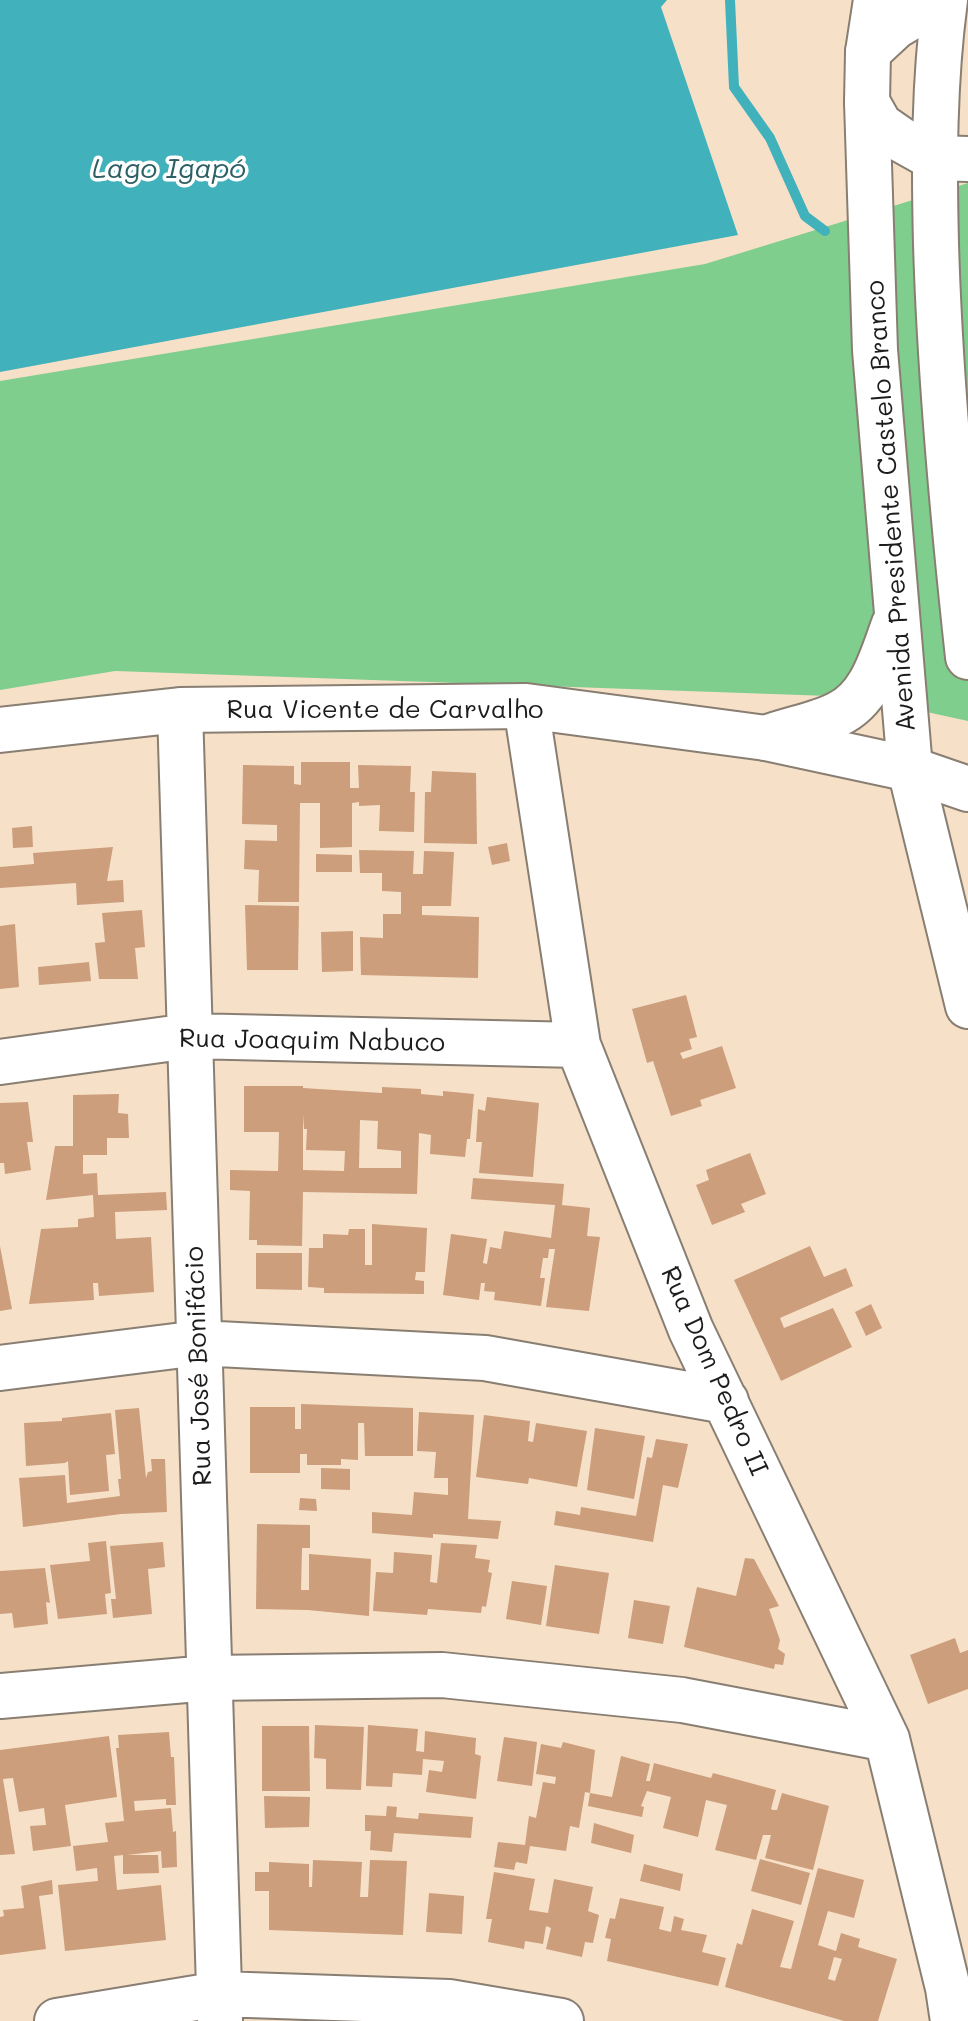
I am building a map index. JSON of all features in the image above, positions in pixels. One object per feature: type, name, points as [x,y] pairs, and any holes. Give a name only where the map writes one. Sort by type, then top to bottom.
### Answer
[{"type":"street","name":"Avenida Presidente Castelo Branco","points":[[876,0],[868,52],[867,102],[875,350],[910,769],[968,1006]]},
{"type":"street","points":[[868,52],[896,26],[942,0]]},
{"type":"street","points":[[942,0],[937,62],[951,158],[938,322],[949,482],[968,657]]},
{"type":"street","points":[[867,102],[880,125],[900,139],[951,158]]},
{"type":"street","points":[[938,322],[954,230],[968,198]]},
{"type":"street","points":[[766,738],[838,714],[857,702],[875,674],[898,614]]},
{"type":"street","name":"Rua Vicente de Carvalho","points":[[0,730],[180,710],[526,706],[766,738],[910,769],[968,789]]},
{"type":"street","name":"Rua Dom Pedro II","points":[[526,706],[578,1045],[691,1330],[887,1739],[956,1998]]},
{"type":"street","name":"Rua José Bonifácio","points":[[180,710],[220,2008]]},
{"type":"street","name":"Rua Joaquim Nabuco","points":[[0,1062],[189,1036],[578,1045]]},
{"type":"street","points":[[0,1368],[199,1343],[485,1358],[726,1401]]},
{"type":"street","points":[[0,1696],[209,1678],[442,1675],[682,1700],[887,1739]]},
{"type":"street","points":[[57,2021],[220,2008],[449,2002],[561,2021]]},
{"type":"green space","points":[[968,183],[968,721],[858,697],[115,671],[0,690],[0,381],[705,264]]},
{"type":"water","name":"Lago Igapó","points":[[0,0],[667,0],[661,7],[738,235],[0,372]]},
{"type":"building","points":[[301,762],[350,762],[350,788],[359,788],[358,765],[411,766],[410,792],[415,792],[414,832],[379,831],[380,805],[359,806],[359,802],[352,803],[352,847],[320,848],[320,803],[300,803],[299,902],[258,902],[259,870],[244,869],[245,840],[277,841],[277,825],[242,824],[243,765],[294,766],[294,784],[301,785]]},
{"type":"building","points":[[432,771],[476,773],[477,844],[424,843],[425,792],[431,792]]},
{"type":"building","points":[[32,826],[33,847],[13,848],[12,828]]},
{"type":"building","points":[[507,843],[510,861],[492,865],[488,847]]},
{"type":"building","points":[[113,847],[107,881],[123,880],[124,902],[77,905],[76,883],[0,888],[0,867],[34,864],[33,853]]},
{"type":"building","points":[[359,850],[414,851],[413,874],[423,874],[424,851],[454,852],[451,906],[422,906],[422,915],[479,917],[478,978],[361,975],[360,937],[383,938],[383,914],[401,914],[401,892],[382,891],[382,873],[360,873]]},
{"type":"building","points":[[316,854],[352,855],[352,872],[316,872]]},
{"type":"building","points":[[245,905],[299,906],[298,970],[247,970]]},
{"type":"building","points":[[142,910],[145,947],[135,948],[138,979],[99,979],[95,943],[105,942],[102,913]]},
{"type":"building","points":[[15,924],[19,987],[0,989],[0,926]]},
{"type":"building","points":[[353,931],[353,971],[322,972],[321,932]]},
{"type":"building","points":[[89,962],[91,981],[39,985],[38,967]]},
{"type":"building","points":[[686,995],[697,1037],[689,1039],[692,1049],[680,1053],[683,1059],[722,1046],[736,1088],[700,1100],[702,1106],[671,1116],[653,1061],[647,1063],[632,1009]]},
{"type":"building","points":[[244,1086],[303,1086],[382,1093],[382,1087],[421,1089],[421,1094],[443,1096],[443,1091],[474,1094],[470,1139],[467,1139],[465,1157],[430,1154],[431,1135],[419,1133],[417,1194],[303,1192],[302,1246],[257,1245],[257,1240],[249,1240],[250,1191],[230,1190],[230,1170],[278,1171],[279,1132],[244,1132]],"holes":[[[303,1114],[304,1129],[307,1129],[306,1150],[345,1151],[344,1171],[303,1170]],[[360,1120],[378,1121],[377,1149],[401,1151],[401,1168],[359,1168]]]},
{"type":"building","points":[[119,1094],[118,1113],[128,1114],[129,1138],[107,1138],[107,1155],[83,1155],[83,1174],[97,1173],[98,1195],[166,1192],[167,1210],[115,1212],[116,1239],[151,1237],[154,1292],[99,1296],[98,1283],[93,1283],[94,1300],[29,1304],[41,1229],[78,1227],[78,1219],[94,1217],[93,1195],[46,1200],[55,1146],[73,1146],[73,1095]]},
{"type":"building","points":[[487,1097],[539,1103],[533,1177],[479,1173],[482,1142],[476,1142],[478,1109],[485,1111]]},
{"type":"building","points":[[28,1102],[33,1142],[27,1142],[31,1170],[5,1174],[4,1163],[0,1163],[0,1103]]},
{"type":"building","points":[[750,1153],[766,1194],[741,1204],[745,1212],[712,1225],[696,1185],[709,1180],[706,1170]]},
{"type":"building","points":[[473,1178],[564,1184],[562,1205],[590,1208],[587,1236],[600,1237],[589,1311],[546,1307],[555,1249],[549,1249],[548,1258],[543,1258],[540,1278],[545,1278],[541,1306],[494,1300],[495,1292],[484,1291],[485,1283],[481,1283],[479,1300],[443,1295],[451,1234],[487,1239],[483,1263],[487,1264],[490,1247],[501,1249],[504,1231],[551,1238],[555,1205],[471,1199]]},
{"type":"building","points":[[372,1224],[427,1228],[425,1272],[416,1272],[415,1280],[424,1281],[424,1294],[324,1293],[324,1288],[308,1287],[309,1248],[323,1248],[323,1234],[348,1235],[349,1229],[365,1229],[365,1265],[372,1265]]},
{"type":"building","points":[[0,1246],[12,1309],[0,1311]]},
{"type":"building","points":[[810,1246],[824,1277],[846,1268],[853,1286],[780,1318],[784,1328],[833,1308],[852,1347],[781,1381],[734,1280]]},
{"type":"building","points":[[256,1253],[302,1253],[302,1290],[256,1289]]},
{"type":"building","points":[[871,1304],[882,1328],[866,1336],[855,1312]]},
{"type":"building","points":[[301,1404],[413,1408],[413,1456],[365,1456],[364,1423],[358,1423],[358,1460],[341,1459],[341,1465],[307,1465],[307,1454],[300,1454],[300,1473],[250,1473],[250,1407],[295,1407],[295,1429],[301,1429]]},
{"type":"building","points":[[139,1408],[146,1478],[152,1471],[151,1459],[165,1459],[167,1512],[121,1514],[23,1527],[19,1478],[65,1475],[67,1503],[120,1496],[115,1410]]},
{"type":"building","points":[[419,1412],[474,1415],[468,1519],[501,1521],[498,1539],[372,1533],[372,1512],[412,1515],[414,1492],[448,1495],[448,1478],[434,1478],[436,1452],[417,1451]]},
{"type":"building","points":[[111,1413],[115,1454],[106,1455],[109,1491],[70,1495],[68,1461],[26,1466],[24,1423]]},
{"type":"building","points":[[484,1415],[530,1421],[528,1441],[533,1442],[536,1423],[587,1431],[577,1487],[529,1478],[528,1484],[476,1477]]},
{"type":"building","points":[[595,1428],[645,1436],[634,1499],[587,1490]]},
{"type":"building","points":[[656,1439],[688,1444],[678,1488],[663,1485],[653,1542],[554,1525],[556,1511],[580,1515],[581,1507],[636,1516],[647,1457],[652,1458]]},
{"type":"building","points":[[321,1468],[350,1469],[350,1490],[321,1489]]},
{"type":"building","points":[[300,1498],[316,1499],[317,1511],[299,1510]]},
{"type":"building","points":[[257,1524],[310,1525],[310,1548],[302,1548],[301,1590],[309,1590],[309,1554],[371,1559],[369,1616],[256,1609]]},
{"type":"building","points":[[106,1541],[111,1593],[105,1594],[107,1614],[58,1619],[50,1565],[90,1561],[88,1543]]},
{"type":"building","points":[[163,1542],[165,1567],[148,1569],[152,1614],[113,1618],[111,1599],[116,1599],[110,1546]]},
{"type":"building","points":[[441,1543],[477,1545],[475,1558],[490,1560],[488,1572],[492,1573],[486,1607],[482,1606],[481,1613],[428,1609],[427,1615],[373,1611],[376,1572],[393,1573],[394,1552],[432,1555],[430,1582],[437,1583]]},
{"type":"building","points":[[745,1558],[754,1559],[779,1606],[769,1609],[780,1640],[778,1649],[785,1654],[783,1665],[775,1664],[774,1669],[684,1647],[697,1587],[736,1596]]},
{"type":"building","points":[[555,1565],[609,1573],[599,1634],[546,1626]]},
{"type":"building","points":[[45,1568],[50,1603],[46,1602],[48,1624],[14,1628],[12,1613],[0,1614],[0,1571]]},
{"type":"building","points":[[512,1581],[547,1586],[541,1625],[506,1619]]},
{"type":"building","points":[[634,1600],[670,1606],[663,1644],[628,1638]]},
{"type":"building","points":[[955,1638],[960,1653],[968,1650],[968,1689],[928,1704],[910,1655]]},
{"type":"building","points":[[315,1725],[364,1727],[361,1790],[326,1789],[326,1759],[314,1758]]},
{"type":"building","points":[[368,1725],[418,1729],[416,1751],[424,1752],[425,1731],[476,1738],[475,1754],[481,1756],[476,1799],[426,1792],[429,1770],[442,1772],[444,1761],[423,1759],[422,1775],[393,1773],[392,1787],[366,1786]]},
{"type":"building","points":[[262,1726],[309,1726],[310,1791],[262,1791]]},
{"type":"building","points":[[169,1732],[171,1757],[174,1757],[176,1805],[166,1805],[166,1799],[134,1801],[135,1811],[171,1808],[173,1832],[176,1831],[177,1867],[162,1868],[161,1851],[127,1855],[158,1855],[159,1873],[123,1874],[123,1855],[114,1856],[117,1890],[161,1885],[166,1940],[65,1951],[58,1885],[98,1881],[97,1868],[76,1871],[73,1846],[108,1842],[105,1823],[124,1821],[116,1748],[119,1748],[118,1735]]},
{"type":"building","points":[[109,1736],[117,1797],[65,1805],[71,1846],[33,1851],[30,1826],[46,1825],[44,1808],[19,1812],[13,1778],[3,1779],[15,1854],[0,1855],[0,1750]]},
{"type":"building","points":[[504,1737],[537,1742],[532,1786],[497,1781]]},
{"type":"building","points":[[563,1742],[595,1750],[590,1793],[585,1792],[579,1828],[570,1826],[566,1851],[530,1846],[527,1864],[516,1862],[514,1870],[494,1867],[498,1842],[525,1845],[529,1816],[536,1818],[543,1782],[555,1784],[556,1777],[536,1774],[541,1744],[561,1748]]},
{"type":"building","points":[[621,1756],[650,1764],[646,1781],[650,1781],[654,1763],[711,1778],[713,1773],[776,1790],[773,1810],[777,1810],[782,1793],[829,1806],[813,1870],[765,1858],[771,1835],[763,1835],[756,1860],[715,1850],[727,1805],[706,1800],[698,1837],[663,1828],[671,1797],[647,1791],[641,1806],[644,1807],[642,1817],[588,1806],[590,1793],[612,1797]]},
{"type":"building","points":[[264,1796],[310,1797],[309,1827],[265,1828]]},
{"type":"building","points":[[387,1806],[397,1807],[396,1817],[418,1819],[419,1813],[473,1817],[471,1838],[394,1833],[392,1852],[370,1850],[371,1831],[365,1831],[365,1815],[386,1816]]},
{"type":"building","points":[[594,1823],[634,1835],[631,1853],[591,1843]]},
{"type":"building","points":[[760,1859],[810,1873],[801,1905],[751,1891]]},
{"type":"building","points":[[313,1860],[362,1862],[360,1897],[368,1897],[370,1860],[407,1861],[403,1935],[269,1930],[269,1891],[255,1891],[255,1872],[269,1872],[269,1862],[309,1864],[309,1887],[312,1887]]},
{"type":"building","points":[[644,1864],[683,1874],[680,1891],[640,1881]]},
{"type":"building","points":[[818,1868],[864,1880],[854,1918],[828,1911],[818,1945],[836,1951],[841,1933],[860,1939],[858,1947],[897,1959],[878,2021],[844,2021],[725,1987],[737,1943],[742,1945],[752,1909],[794,1921],[780,1967],[791,1969]],"holes":[[[834,1957],[842,1959],[835,1981],[828,1979]]]},
{"type":"building","points":[[494,1872],[535,1879],[529,1910],[548,1913],[554,1879],[593,1887],[588,1911],[599,1915],[593,1943],[585,1942],[582,1957],[546,1949],[551,1928],[546,1926],[543,1944],[525,1941],[524,1949],[488,1942],[492,1919],[486,1919]]},
{"type":"building","points":[[52,1880],[53,1894],[39,1896],[46,1949],[0,1955],[0,1917],[4,1916],[3,1910],[24,1908],[21,1886]]},
{"type":"building","points":[[429,1893],[464,1896],[462,1934],[426,1932]]},
{"type":"building","points":[[620,1898],[664,1907],[659,1929],[671,1932],[674,1916],[684,1919],[681,1930],[707,1935],[702,1952],[726,1958],[718,1986],[607,1961],[611,1939],[605,1938],[610,1918],[615,1919]]},
{"type":"waterway","points":[[730,0],[734,87],[770,138],[805,216],[825,231]]}]
